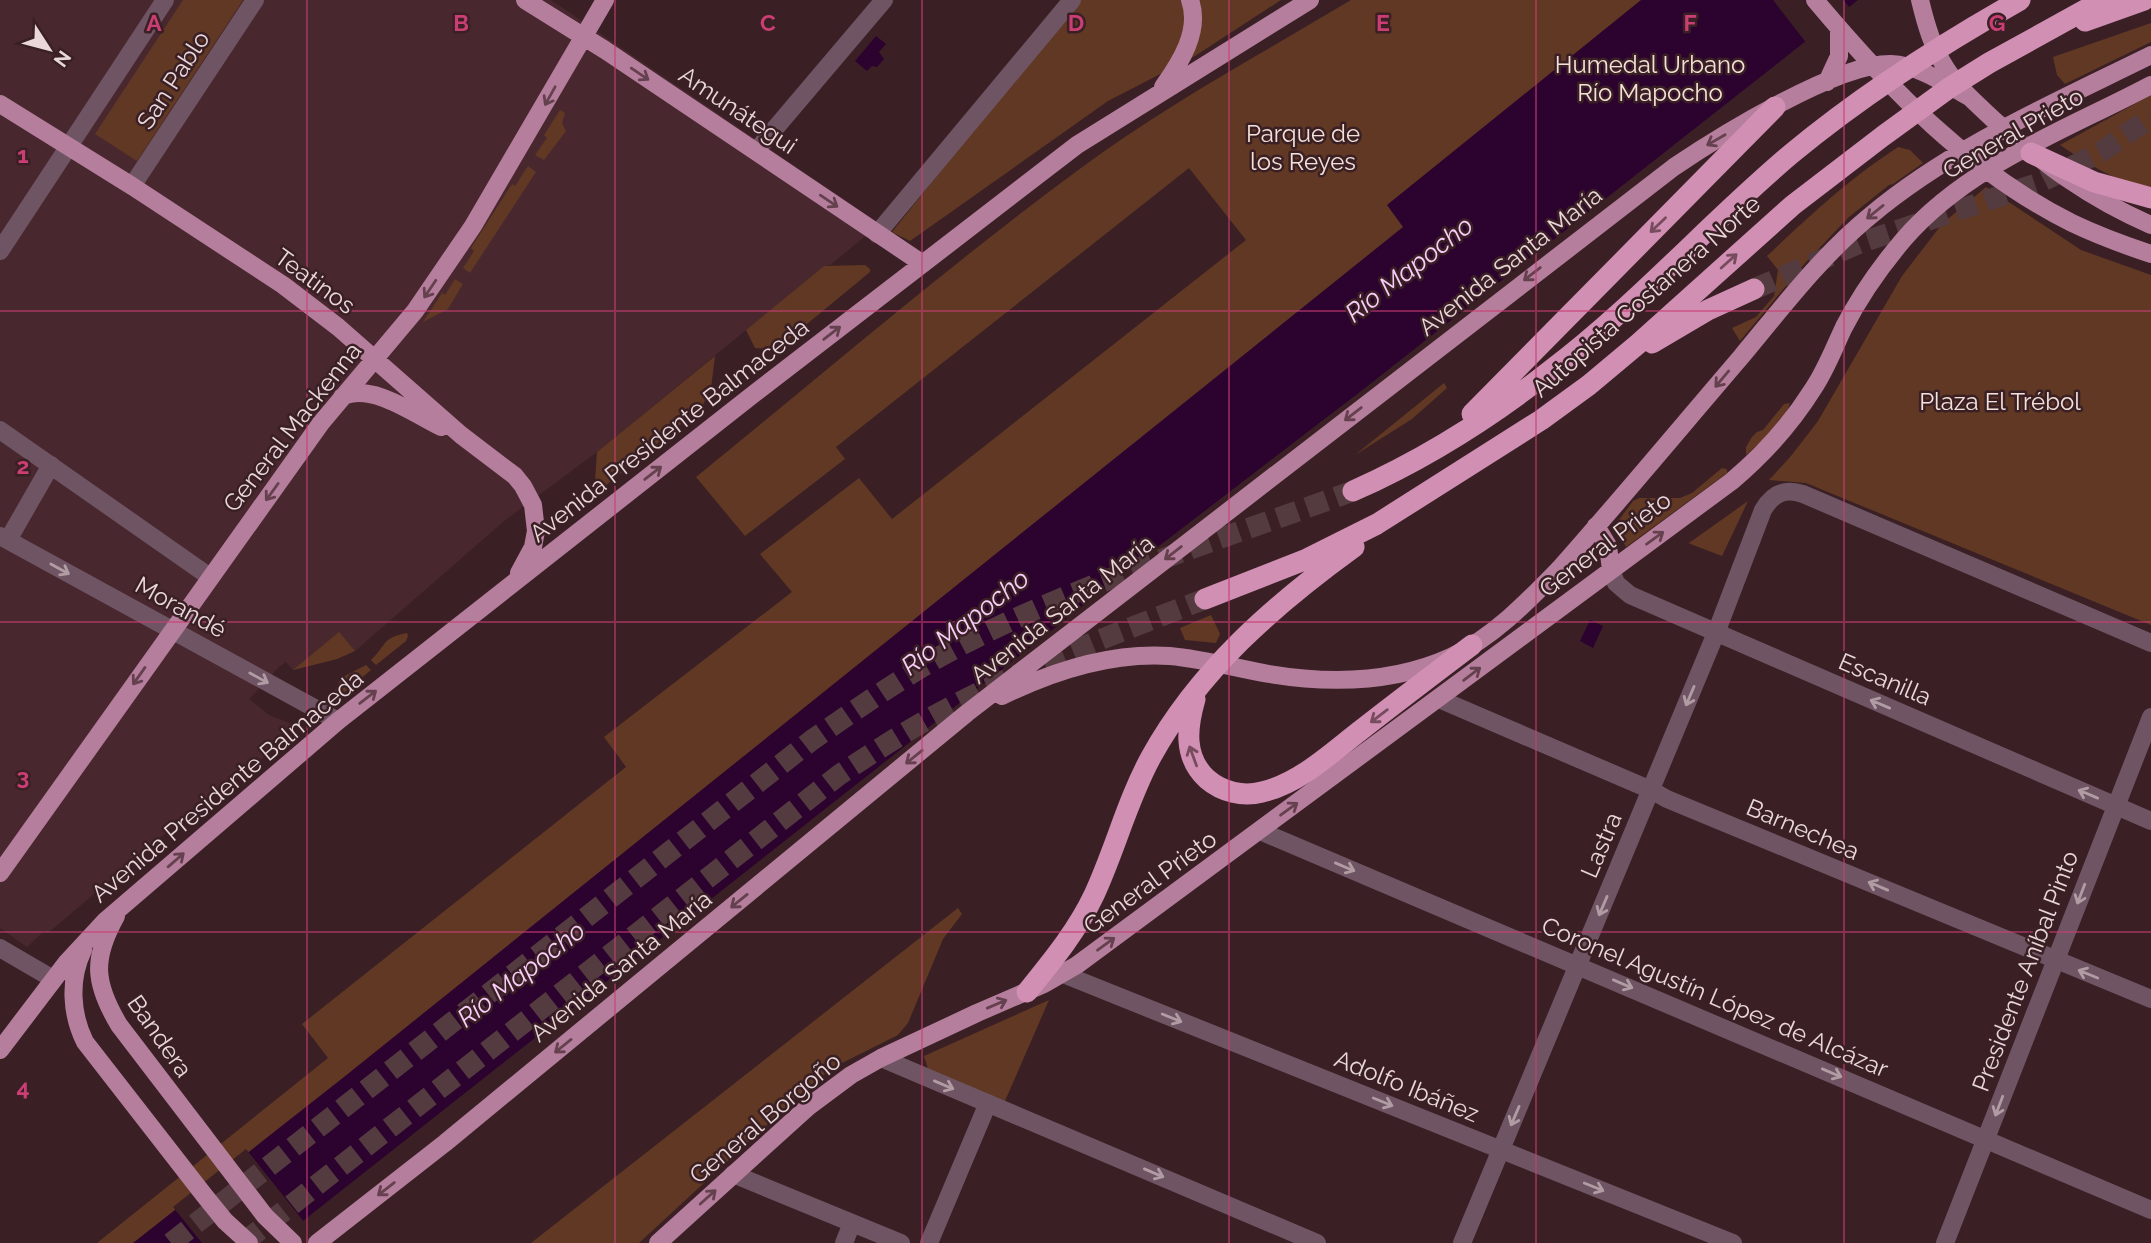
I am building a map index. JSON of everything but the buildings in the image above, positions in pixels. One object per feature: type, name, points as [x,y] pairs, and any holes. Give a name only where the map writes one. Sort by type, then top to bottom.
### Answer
[{"type":"highway","name":"Autopista Costanera Norte","points":[[1353,491],[1391,474],[1485,418],[1552,370],[1630,303],[1790,155],[1827,125],[1944,44],[2020,0]]},
{"type":"highway","name":"Autopista Costanera Norte","points":[[1205,599],[1307,559],[1377,524],[1422,498],[1541,420],[1605,371],[1753,239],[1830,176],[1949,88],[2103,0]]},
{"type":"highway","points":[[2030,40],[2144,0]]},
{"type":"highway","points":[[1424,455],[1502,386],[1775,107]]},
{"type":"highway","points":[[2031,153],[2094,182],[2151,198]]},
{"type":"highway","points":[[1605,371],[1708,310],[1755,289]]},
{"type":"highway","points":[[1027,992],[1084,916],[1142,775],[1169,727],[1200,684],[1239,642],[1276,608],[1422,498]]},
{"type":"highway","points":[[1200,684],[1188,729],[1188,743],[1194,761],[1205,777],[1220,788],[1253,794],[1276,788],[1300,776],[1472,645]]},
{"type":"main road","name":"Amunátegui","points":[[525,0],[923,264]]},
{"type":"main road","name":"General Mackenna","points":[[0,873],[210,577],[342,397],[415,311],[472,226],[605,0]]},
{"type":"main road","points":[[1159,93],[1191,35],[1194,22],[1190,0]]},
{"type":"main road","name":"Avenida Presidente Balmaceda","points":[[0,1049],[52,979],[89,937],[338,721],[1077,145],[1310,0]]},
{"type":"main road","points":[[1815,0],[1868,61],[1933,127],[1967,157],[2037,204],[2090,231],[2151,254]]},
{"type":"main road","points":[[1920,0],[1931,40],[1945,68],[1972,100],[2031,153],[2083,191],[2151,225]]},
{"type":"main road","points":[[1827,82],[1839,57],[1837,26]]},
{"type":"main road","name":"General Prieto","points":[[967,713],[1040,679],[1096,662],[1155,656],[1201,661],[1269,674],[1328,680],[1371,678],[1432,664],[1472,645],[1525,603],[1596,526],[1791,298],[1850,234],[1895,196],[1931,173],[1990,138],[2151,55]]},
{"type":"main road","name":"Avenida Santa María","points":[[317,1243],[445,1143],[967,713],[1636,194],[1707,145],[1775,107],[1851,73],[1868,61],[1905,66],[1972,100]]},
{"type":"main road","name":"General Prieto","points":[[1027,992],[1063,974],[1732,481],[1772,444],[1815,387],[1845,326],[1885,263],[1904,239],[1956,191],[2005,160],[2151,85]]},
{"type":"main road","name":"Teatinos","points":[[0,104],[284,285],[338,327],[461,435],[515,476],[533,505],[536,531],[527,561],[509,587]]},
{"type":"main road","points":[[342,397],[354,392],[369,393],[461,435]]},
{"type":"main road","points":[[1596,526],[1608,547],[1611,570]]},
{"type":"main road","name":"Bandera","points":[[124,904],[111,925],[99,960],[103,995],[119,1025],[212,1149],[265,1216],[290,1240]]},
{"type":"main road","points":[[89,937],[79,957],[74,984],[75,1017],[91,1052],[225,1221],[249,1243]]},
{"type":"main road","name":"General Borgoño","points":[[658,1243],[833,1087],[881,1058],[1027,992]]},
{"type":"street","name":"San Pablo","points":[[0,251],[165,0]]},
{"type":"street","name":"San Pablo","points":[[132,186],[255,0]]},
{"type":"street","points":[[756,151],[884,0]]},
{"type":"street","points":[[877,233],[1072,0]]},
{"type":"street","points":[[0,430],[210,577]]},
{"type":"street","points":[[4,538],[51,465]]},
{"type":"street","name":"Lastra","points":[[1462,1243],[1771,498],[1783,491],[1803,494],[2151,643]]},
{"type":"street","name":"Morandé","points":[[4,538],[338,721]]},
{"type":"street","name":"Escanilla","points":[[1611,570],[1616,583],[1625,592],[2151,821]]},
{"type":"street","name":"Barnechea","points":[[1439,699],[1667,799],[2151,999]]},
{"type":"street","name":"Presidente Aníbal Pinto","points":[[1945,1243],[2151,717]]},
{"type":"street","name":"Coronel Agustín López de Alcázar","points":[[1260,831],[2151,1210]]},
{"type":"street","points":[[0,948],[52,979]]},
{"type":"street","name":"Adolfo Ibáñez","points":[[1063,974],[1733,1243]]},
{"type":"street","points":[[881,1058],[1317,1243]]},
{"type":"street","points":[[929,1243],[988,1103]]},
{"type":"street","points":[[733,1174],[901,1243]]},
{"type":"street","points":[[844,1243],[852,1223]]},
{"type":"shaded area","points":[[0,0],[551,0],[880,224],[830,265],[824,266],[597,452],[504,521],[355,651],[337,659],[293,670],[286,662],[280,666],[249,699],[269,715],[292,724],[294,735],[200,804],[48,933],[44,931],[27,947],[0,928]]},
{"type":"green space","points":[[183,0],[243,0],[137,161],[95,134]]},
{"type":"green space","points":[[1077,0],[1281,0],[1195,56],[1108,101],[910,241],[892,232]]},
{"type":"green space","name":"Parque de los Reyes","points":[[1351,0],[1849,0],[271,1243],[97,1243],[328,1058],[302,1024],[626,767],[604,737],[792,592],[760,554],[859,478],[892,519],[1246,240],[1189,168],[836,447],[845,459],[745,536],[696,477],[934,281],[1081,168],[1180,101]]},
{"type":"green space","points":[[2151,23],[2151,42],[2065,84],[2057,75],[2053,57]]},
{"type":"green space","points":[[2151,95],[2151,190],[2104,172],[2060,145]]},
{"type":"green space","points":[[560,110],[565,113],[562,123],[566,131],[544,160],[535,155],[547,138],[544,135]]},
{"type":"green space","points":[[1898,147],[1910,150],[1923,163],[1889,185],[1849,217],[1806,262],[1740,341],[1732,328],[1756,317],[1774,296],[1778,270],[1767,256],[1846,185]]},
{"type":"green space","points":[[528,166],[536,172],[470,273],[463,268],[474,251],[471,248],[512,184],[515,186]]},
{"type":"green space","name":"Plaza El Trébol","points":[[1986,187],[2081,250],[2151,275],[2151,625],[1806,483],[1769,480],[1818,421],[1902,276],[1942,224]]},
{"type":"green space","points":[[865,265],[870,272],[784,343],[770,349],[755,348],[746,330],[824,266]]},
{"type":"green space","points":[[455,279],[463,284],[448,309],[423,322],[442,293],[445,295]]},
{"type":"green space","points":[[715,356],[711,388],[702,407],[594,495],[597,452]]},
{"type":"green space","points":[[1444,383],[1447,388],[1412,419],[1355,455]]},
{"type":"green space","points":[[1790,403],[1778,425],[1746,455],[1746,447],[1752,437],[1763,430],[1784,404]]},
{"type":"green space","points":[[1722,468],[1727,469],[1727,473],[1626,547],[1616,524],[1633,501],[1639,498],[1680,498],[1692,493]]},
{"type":"green space","points":[[1748,501],[1722,556],[1688,543],[1689,543]]},
{"type":"green space","points":[[1211,615],[1220,634],[1216,643],[1185,640],[1180,628]]},
{"type":"green space","points":[[339,632],[355,651],[337,659],[293,670]]},
{"type":"green space","points":[[407,633],[406,641],[376,665],[371,660],[388,640]]},
{"type":"green space","points":[[366,665],[371,670],[341,695],[333,695],[341,678]]},
{"type":"green space","points":[[958,908],[962,914],[943,939],[908,1023],[898,1035],[834,1067],[808,1087],[639,1243],[531,1243]]},
{"type":"green space","points":[[1049,1000],[1005,1101],[928,1069],[924,1056]]},
{"type":"water","name":"Humedal Urbano Río Mapocho","points":[[1641,0],[1858,0],[1365,388],[1142,559],[275,1243],[133,1243],[344,1077],[1403,227],[1387,205]]},
{"type":"water","points":[[876,36],[886,44],[879,52],[884,59],[877,67],[872,66],[867,71],[855,61]]},
{"type":"water","points":[[1590,620],[1603,626],[1593,648],[1580,641]]},
{"type":"pier","points":[[1773,0],[1843,0],[1852,10],[1808,45]]},
{"type":"pier","points":[[246,1149],[305,1223],[280,1243],[202,1243],[173,1207]]},
{"type":"tunnel","points":[[1754,289],[1860,243],[2039,183],[2101,152],[2151,117]]},
{"type":"tunnel","points":[[171,1243],[812,740],[891,686],[941,656],[1040,607],[1144,566],[1353,491]]},
{"type":"tunnel","points":[[243,1243],[839,775],[909,730],[1009,678],[1205,599]]},
{"type":"water label","name":"Río Mapocho","points":[[1409,269]]},
{"type":"water label","name":"Río Mapocho","points":[[965,622]]},
{"type":"water label","name":"Río Mapocho","points":[[521,974]]}]
